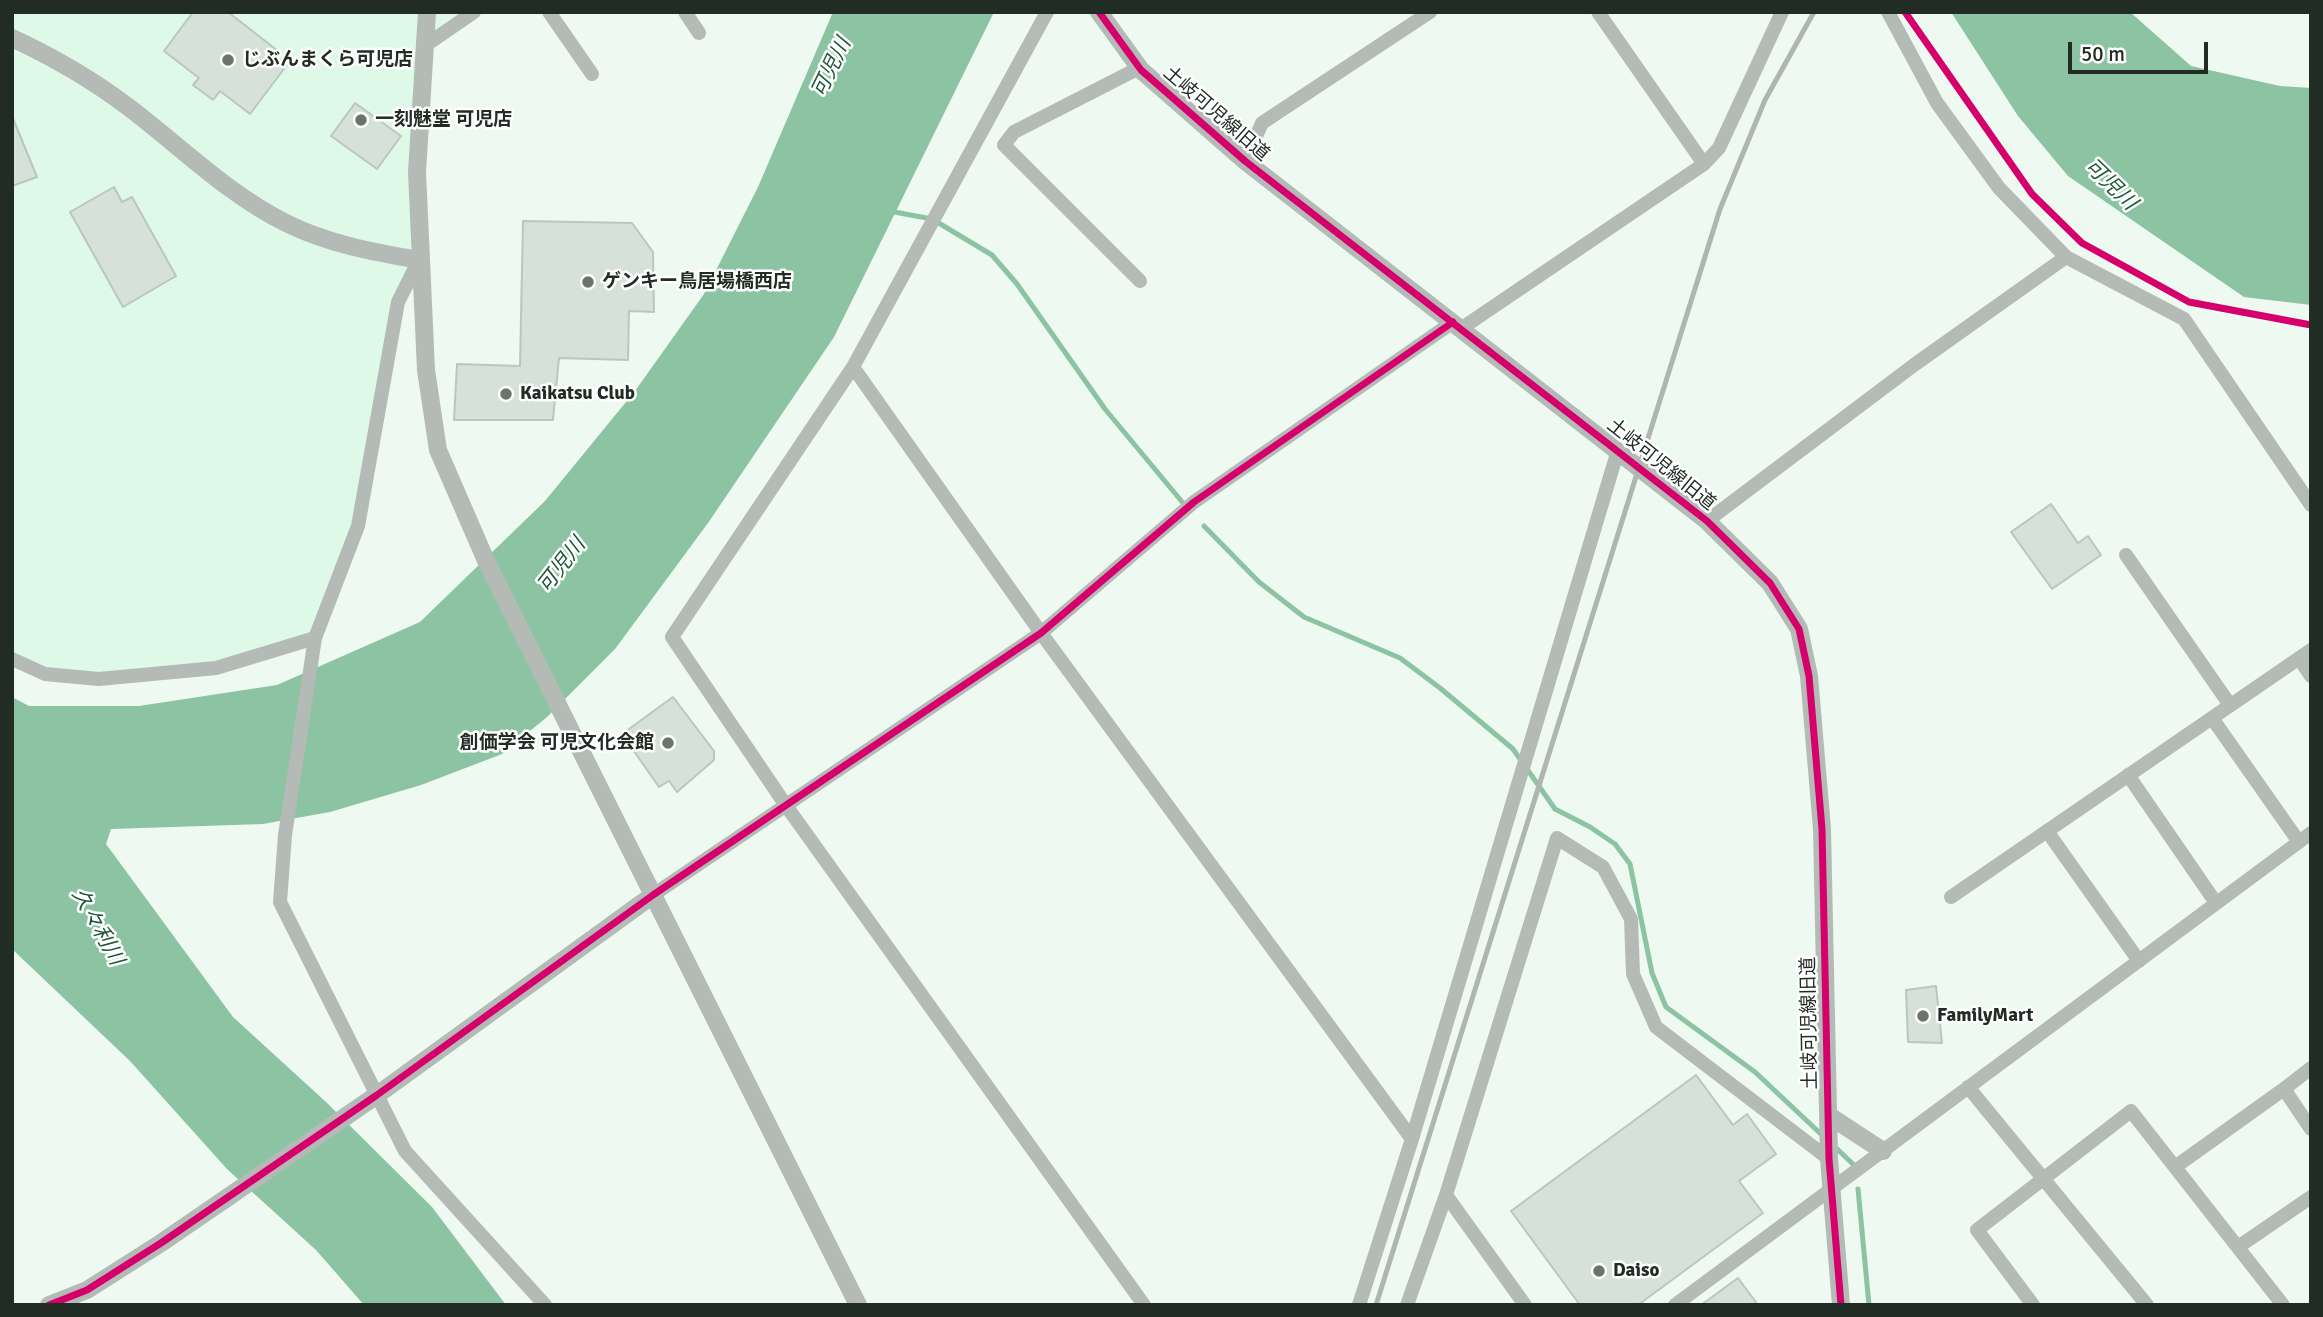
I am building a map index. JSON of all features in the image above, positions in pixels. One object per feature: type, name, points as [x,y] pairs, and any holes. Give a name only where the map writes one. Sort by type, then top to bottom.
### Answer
[{"type":"street","points":[[427,12],[417,172],[419,260],[426,370],[438,450],[487,563],[858,1305]]},
{"type":"street","points":[[426,45],[474,12]]},
{"type":"street","points":[[549,12],[592,74]]},
{"type":"street","points":[[685,12],[699,33]]},
{"type":"street","points":[[1047,12],[853,367],[672,637],[787,807],[1144,1305]]},
{"type":"street","name":"土岐可児線旧道","points":[[1099,12],[1139,68],[1245,161],[1707,521],[1770,583],[1799,629],[1809,676],[1822,830],[1829,1159],[1841,1305]]},
{"type":"street","points":[[1245,161],[1262,123],[1430,12]]},
{"type":"street","points":[[1598,12],[1704,163]]},
{"type":"street","points":[[49,1305],[88,1290],[161,1243],[358,1105],[377,1095],[653,895],[1041,633],[1194,502],[1704,163],[1719,148],[1782,12]]},
{"type":"street","points":[[1888,12],[1937,103],[1999,188],[2066,257],[2184,319],[2311,505]]},
{"type":"street","points":[[12,38],[61,61],[126,105],[236,192],[285,223],[333,242],[419,260]]},
{"type":"street","points":[[1139,68],[1014,132],[1004,145],[1140,281]]},
{"type":"street","points":[[1707,521],[1914,365],[2066,257]]},
{"type":"street","points":[[419,260],[398,302],[358,526],[315,638],[311,680],[285,835],[281,902],[405,1150],[545,1305]]},
{"type":"street","points":[[853,367],[1041,633],[1412,1139]]},
{"type":"street","points":[[1359,1305],[1412,1139],[1618,450]]},
{"type":"street","points":[[2126,555],[2230,705]]},
{"type":"street","points":[[12,659],[45,674],[99,679],[216,668],[315,638]]},
{"type":"street","points":[[1951,897],[2305,654],[2311,676]]},
{"type":"street","points":[[1675,1305],[2305,838],[2212,718]]},
{"type":"street","points":[[2128,775],[2216,903]]},
{"type":"street","points":[[2047,831],[2139,961]]},
{"type":"street","points":[[1407,1305],[1446,1195],[1557,838],[1603,867],[1631,919],[1633,974],[1656,1027],[1829,1159]]},
{"type":"street","points":[[2175,1167],[2311,1068]]},
{"type":"street","points":[[1968,1087],[2147,1305]]},
{"type":"street","points":[[2284,1089],[2311,1129]]},
{"type":"street","points":[[2033,1305],[1977,1230],[2131,1111],[2283,1305]]},
{"type":"street","points":[[1828,1121],[1883,1151]]},
{"type":"street","points":[[1446,1195],[1525,1305]]},
{"type":"street","points":[[2238,1247],[2311,1197]]},
{"type":"shaded area","points":[[12,12],[474,12],[426,45],[419,260],[398,302],[358,526],[315,638],[216,668],[45,674],[12,659]]},
{"type":"water","points":[[833,12],[994,12],[834,337],[708,523],[615,649],[547,717],[502,754],[421,785],[330,812],[263,824],[111,829],[106,844],[233,1017],[326,1102],[432,1207],[506,1305],[364,1305],[316,1250],[227,1169],[130,1061],[12,949],[12,697],[29,706],[139,706],[277,685],[420,622],[545,501],[635,391],[704,294],[758,187]]},
{"type":"water","name":"可児川","points":[[1951,12],[2130,12],[2191,66],[2280,86],[2311,88],[2311,305],[2244,297],[2068,176],[2018,116]]},
{"type":"building","name":"じぶんまくら可児店","points":[[193,12],[228,12],[278,51],[275,56],[287,65],[250,114],[220,91],[213,100],[193,85],[199,78],[164,51]]},
{"type":"building","name":"一刻魅堂 可児店","points":[[355,103],[401,136],[377,169],[331,136]]},
{"type":"building","points":[[12,116],[37,177],[12,186]]},
{"type":"building","points":[[114,187],[122,202],[132,197],[176,276],[123,307],[70,212]]},
{"type":"building","name":"ゲンキー鳥居場橋西店","points":[[523,221],[632,223],[653,252],[654,312],[629,311],[628,360],[559,358],[553,420],[454,420],[457,364],[520,366]]},
{"type":"building","points":[[2051,504],[2078,543],[2088,536],[2101,555],[2052,589],[2011,532]]},
{"type":"building","name":"創価学会 可児文化会館","points":[[673,697],[714,751],[714,760],[677,792],[669,781],[659,787],[622,734]]},
{"type":"building","name":"FamilyMart","points":[[1936,986],[1942,1043],[1908,1042],[1906,990]]},
{"type":"building","points":[[1696,1075],[1733,1125],[1747,1114],[1776,1154],[1739,1181],[1763,1213],[1638,1305],[1580,1305],[1511,1211]]},
{"type":"building","points":[[1738,1278],[1758,1305],[1701,1305]]},
{"type":"waterway","points":[[889,211],[932,219],[992,255],[1017,284],[1105,409],[1183,503]]},
{"type":"waterway","points":[[1204,526],[1259,582],[1304,617],[1400,658],[1440,688],[1513,749],[1555,809],[1615,844],[1630,864],[1652,973],[1666,1007],[1755,1072],[1823,1136]]},
{"type":"waterway","points":[[1833,1145],[1856,1167]]},
{"type":"waterway","points":[[1858,1189],[1869,1305]]},
{"type":"railway","points":[[1376,1305],[1720,209],[1765,100],[1814,12]]},
{"type":"cycle path","points":[[1099,12],[1141,70],[1245,161],[1707,521],[1770,583],[1799,629],[1809,676],[1822,829],[1829,1159],[1841,1305]]},
{"type":"cycle path","points":[[1905,12],[2032,194],[2082,243],[2189,302],[2311,325]]},
{"type":"cycle path","points":[[49,1305],[87,1290],[161,1243],[377,1095],[653,895],[1041,633],[1194,502],[1453,322]]},
{"type":"place","name":"じぶんまくら可児店","points":[[228,60]]},
{"type":"place","name":"一刻魅堂 可児店","points":[[361,120]]},
{"type":"place","name":"ゲンキー鳥居場橋西店","points":[[588,282]]},
{"type":"place","name":"Kaikatsu Club","points":[[506,394]]},
{"type":"place","name":"創価学会 可児文化会館","points":[[668,743]]},
{"type":"place","name":"FamilyMart","points":[[1923,1016]]},
{"type":"place","name":"Daiso","points":[[1599,1271]]},
{"type":"water label","name":"久々利川","points":[[97,927]]}]
